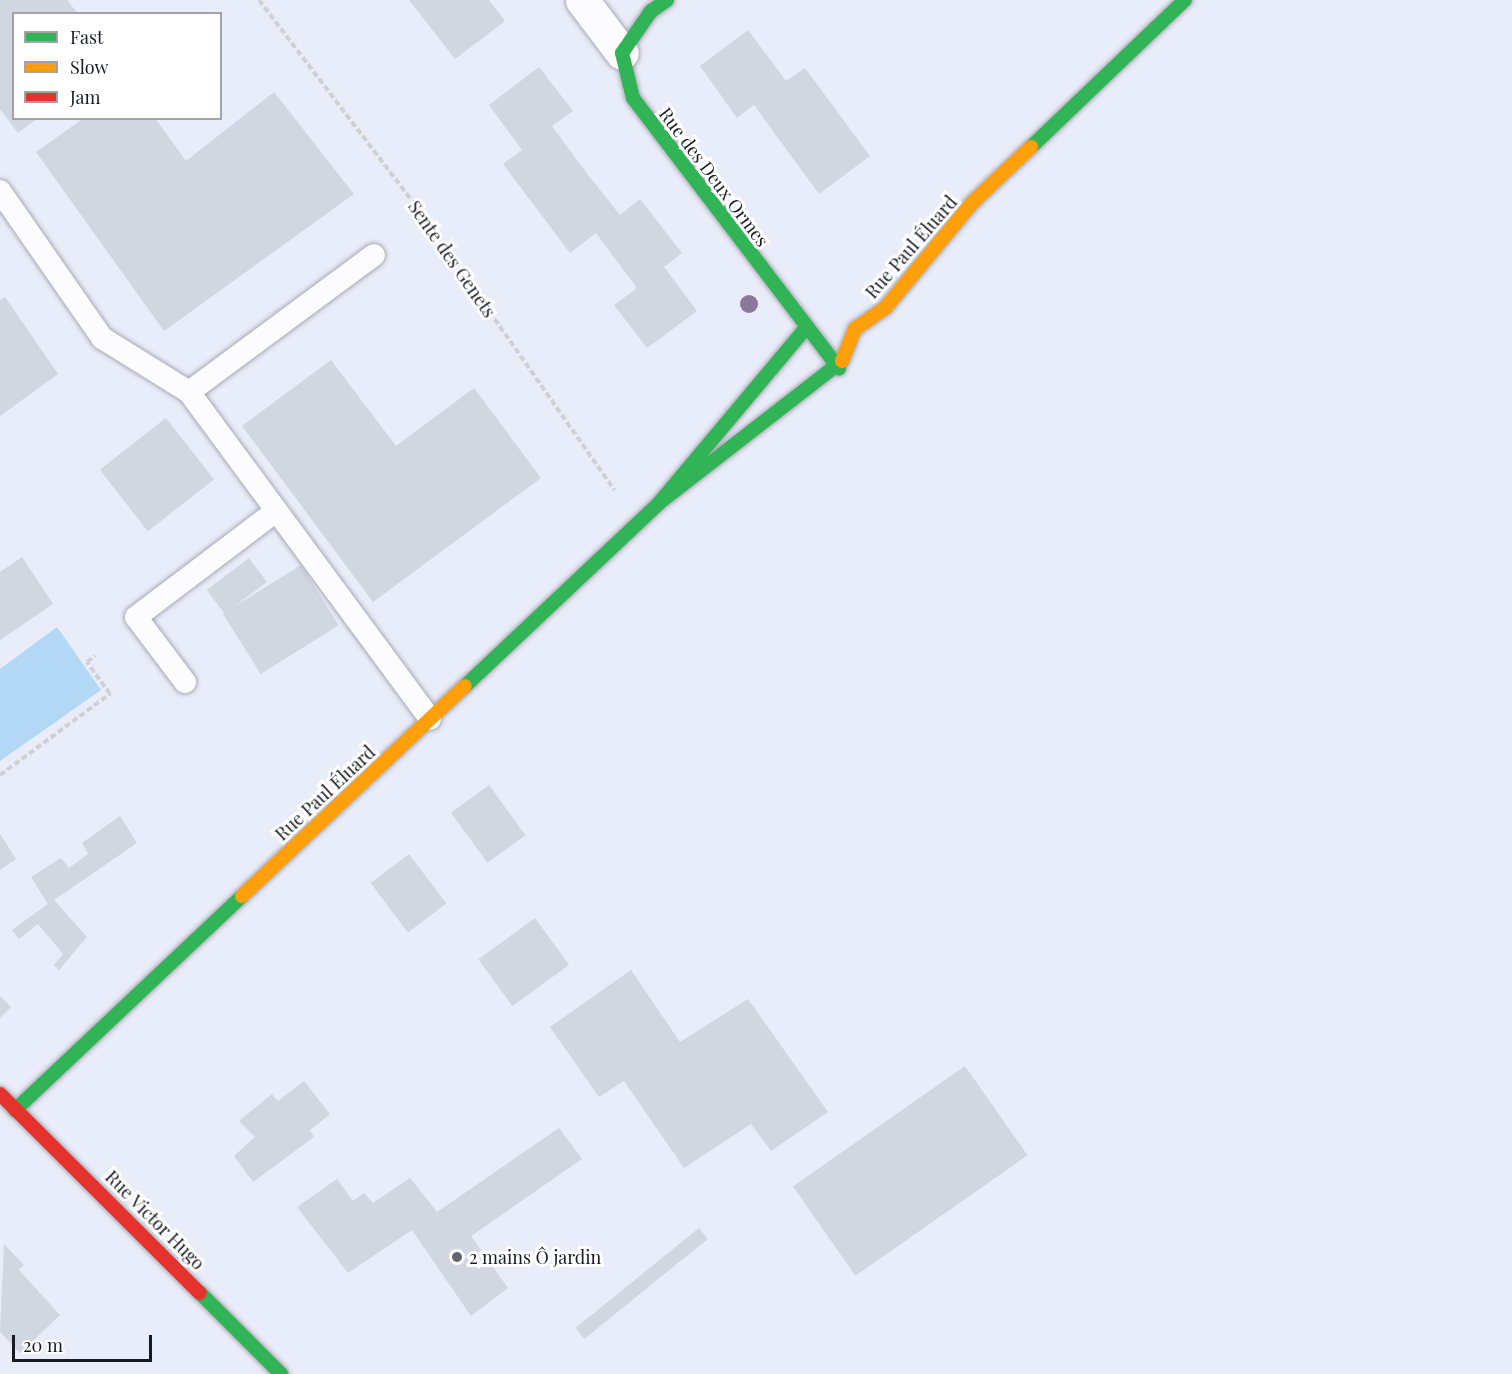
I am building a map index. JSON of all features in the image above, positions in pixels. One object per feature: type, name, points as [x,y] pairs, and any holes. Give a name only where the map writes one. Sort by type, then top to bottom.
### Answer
[{"type":"street","points":[[582,0],[622,52],[651,11],[666,0]]},
{"type":"street","name":"Rue Paul Éluard","points":[[659,503],[839,368],[855,329],[886,307],[973,202],[1185,0]]},
{"type":"street","name":"Rue des Deux Ormes","points":[[622,52],[633,98],[805,329],[839,368]]},
{"type":"street","name":"Rue Paul Éluard","points":[[15,1110],[659,503],[805,329]]},
{"type":"street","name":"Rue Victor Hugo","points":[[0,1094],[281,1374]]},
{"type":"lane","points":[[0,192],[102,338],[189,392],[430,719]]},
{"type":"lane","points":[[189,392],[374,255]]},
{"type":"lane","points":[[185,682],[136,617],[276,510]]},
{"type":"path","name":"Sente des Genets","points":[[259,0],[412,201],[637,524]]},
{"type":"path","points":[[0,775],[110,694],[87,662],[95,656]]},
{"type":"water","points":[[57,627],[101,690],[0,761],[0,669]]},
{"type":"building","points":[[0,0],[67,0],[76,12],[12,12],[12,120],[35,120],[18,133],[0,109]]},
{"type":"building","points":[[409,0],[489,0],[505,21],[455,59]]},
{"type":"building","points":[[748,30],[786,81],[805,68],[870,156],[819,194],[754,105],[737,118],[700,66]]},
{"type":"building","points":[[539,67],[573,111],[552,126],[585,171],[620,215],[640,199],[682,253],[664,267],[697,311],[647,348],[614,305],[637,288],[596,233],[570,253],[503,164],[522,150],[489,105]]},
{"type":"building","points":[[274,92],[354,194],[164,331],[36,152],[81,120],[156,120],[186,161]]},
{"type":"building","points":[[5,297],[58,374],[0,416],[0,300]]},
{"type":"building","points":[[331,360],[396,446],[474,388],[541,478],[373,602],[242,426]]},
{"type":"building","points":[[166,418],[214,479],[148,531],[100,470]]},
{"type":"building","points":[[22,557],[53,604],[0,640],[0,572]]},
{"type":"building","points":[[249,558],[267,582],[225,614],[207,590]]},
{"type":"building","points":[[301,565],[339,625],[261,674],[223,614]]},
{"type":"building","points":[[489,785],[525,835],[487,863],[451,813]]},
{"type":"building","points":[[120,816],[137,843],[54,900],[87,937],[59,970],[54,965],[63,954],[38,924],[19,939],[12,930],[48,904],[31,877],[61,858],[69,868],[88,854],[82,843]]},
{"type":"building","points":[[0,834],[16,859],[0,870]]},
{"type":"building","points":[[409,854],[446,904],[408,932],[371,883]]},
{"type":"building","points":[[535,918],[569,965],[512,1006],[478,959]]},
{"type":"building","points":[[631,970],[680,1042],[748,999],[828,1112],[771,1151],[751,1124],[684,1168],[624,1081],[599,1097],[550,1027]]},
{"type":"building","points":[[0,996],[11,1007],[0,1018]]},
{"type":"building","points":[[965,1066],[1028,1155],[855,1276],[793,1186]]},
{"type":"building","points":[[304,1081],[330,1114],[310,1130],[314,1137],[253,1182],[234,1156],[255,1137],[239,1121],[272,1094],[278,1101]]},
{"type":"building","points":[[559,1128],[582,1159],[471,1236],[508,1288],[471,1316],[412,1230],[348,1273],[297,1207],[337,1179],[353,1201],[364,1193],[373,1203],[410,1178],[437,1212]]},
{"type":"building","points":[[699,1228],[708,1239],[584,1339],[575,1328]]},
{"type":"building","points":[[4,1244],[24,1265],[19,1270],[60,1315],[20,1353],[0,1332]]},
{"type":"traffic: fast","points":[[667,0],[651,11],[622,53],[633,98],[839,368]]},
{"type":"traffic: fast","points":[[1031,147],[1185,0]]},
{"type":"traffic: fast","points":[[805,329],[659,503],[842,361]]},
{"type":"traffic: fast","points":[[465,686],[659,503]]},
{"type":"traffic: fast","points":[[15,1110],[242,896]]},
{"type":"traffic: fast","points":[[200,1293],[281,1374]]},
{"type":"traffic: slow","points":[[842,361],[855,329],[886,307],[973,202],[1031,147]]},
{"type":"traffic: slow","points":[[242,896],[465,686]]},
{"type":"traffic: jam","points":[[0,1094],[200,1293]]},
{"type":"place","name":"2 mains Ô jardin","points":[[457,1257]]}]
